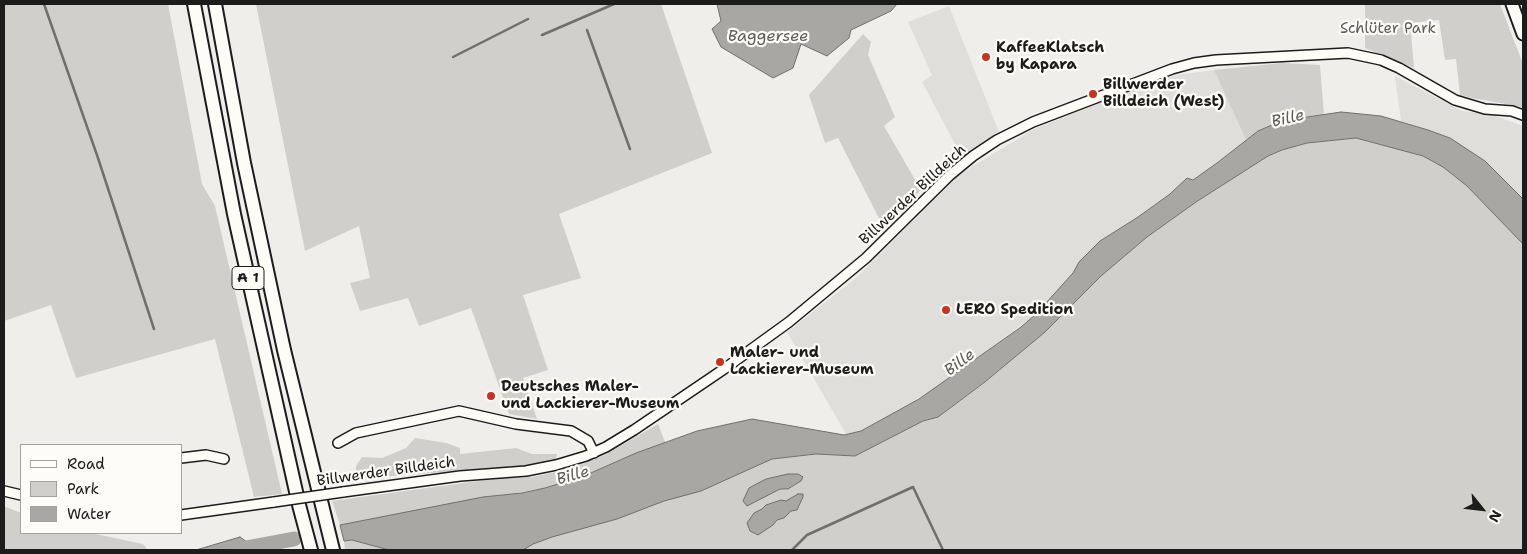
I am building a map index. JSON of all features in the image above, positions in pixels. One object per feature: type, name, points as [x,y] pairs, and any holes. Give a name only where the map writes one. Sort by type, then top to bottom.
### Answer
[{"type":"highway","name":"A 1","points":[[194,4],[234,214],[299,505],[311,550]]},
{"type":"highway","name":"A 1","points":[[215,4],[244,163],[282,341],[333,550]]},
{"type":"main road","points":[[1512,4],[1523,34]]},
{"type":"street","name":"Billwerder Billdeich","points":[[182,515],[460,476],[526,471],[556,466],[594,453],[634,430],[789,322],[866,258],[950,174],[996,140],[1033,122],[1172,69],[1216,60],[1348,53],[1361,54],[1399,68],[1455,100],[1486,109],[1512,111],[1523,115]]},
{"type":"street","points":[[338,443],[356,433],[459,411],[516,424],[571,430],[588,441],[594,453]]},
{"type":"street","points":[[182,458],[206,456],[224,459]]},
{"type":"street","points":[[4,491],[20,494]]},
{"type":"shaded area","points":[[949,6],[999,132],[962,157],[922,82],[932,75],[908,22]]},
{"type":"shaded area","points":[[1214,70],[1246,140],[1217,163],[1192,180],[1187,179],[1138,217],[1100,241],[1079,262],[1073,273],[1036,314],[953,376],[896,413],[861,431],[846,434],[787,332],[856,278],[960,174],[1034,129],[1169,76]]},
{"type":"shaded area","points":[[1395,76],[1462,111],[1493,115],[1523,126],[1523,199],[1485,161],[1428,130],[1401,121]]},
{"type":"green space","points":[[4,4],[168,4],[202,184],[215,206],[282,494],[254,497],[215,339],[76,378],[51,305],[4,321]]},
{"type":"green space","points":[[256,4],[661,4],[712,153],[559,214],[581,278],[523,295],[548,370],[523,378],[537,419],[509,414],[471,308],[419,326],[408,298],[360,311],[350,283],[370,278],[359,226],[305,251]]},
{"type":"green space","name":"Schlüter Park","points":[[1365,4],[1500,4],[1523,64],[1523,107],[1460,95],[1456,59],[1445,60],[1439,20],[1410,23],[1414,68],[1365,48]]},
{"type":"green space","points":[[863,34],[871,42],[868,55],[895,117],[884,126],[921,190],[884,228],[838,138],[825,143],[809,95]]},
{"type":"green space","points":[[1282,63],[1320,65],[1324,115],[1272,125],[1258,131],[1246,140],[1214,70]]},
{"type":"green space","points":[[1356,138],[1423,156],[1443,167],[1467,186],[1523,244],[1523,550],[511,550],[770,459],[821,454],[855,456],[923,421],[938,417],[986,382],[1045,332],[1101,276],[1147,237],[1196,202],[1268,156],[1307,143]],"holes":[[[798,474],[798,483],[791,488],[786,490],[780,489],[747,505],[745,496],[766,479]]]},
{"type":"green space","points":[[658,424],[666,444],[636,453],[584,476],[545,488],[340,525],[332,501],[500,478],[532,477],[565,470],[605,455]]},
{"type":"green space","points":[[415,438],[446,443],[460,448],[460,454],[516,448],[532,454],[557,454],[556,459],[545,463],[522,466],[366,478],[356,476],[356,466],[362,457],[382,458],[406,448]]},
{"type":"green space","points":[[4,506],[20,513],[20,534],[96,534],[143,544],[148,550],[4,550]]},
{"type":"green space","points":[[352,540],[389,550],[345,550],[344,541]]},
{"type":"water","name":"Baggersee","points":[[717,4],[897,4],[891,11],[851,30],[849,38],[827,56],[801,44],[793,68],[773,78],[721,47],[712,29],[721,21]]},
{"type":"water","points":[[1341,112],[1381,116],[1428,130],[1450,138],[1485,161],[1523,199],[1523,244],[1467,186],[1443,167],[1423,156],[1356,138],[1307,143],[1268,156],[1196,202],[1147,237],[1101,276],[1045,332],[985,382],[938,417],[923,421],[855,456],[816,454],[772,459],[701,491],[664,501],[617,519],[552,537],[523,550],[389,550],[352,540],[344,541],[340,525],[483,497],[522,493],[545,488],[584,476],[636,453],[697,431],[752,419],[844,435],[861,431],[919,399],[1021,327],[1036,314],[1073,273],[1079,262],[1100,241],[1170,194],[1187,178],[1193,180],[1258,131],[1272,125],[1301,118]]},
{"type":"water","points":[[788,474],[798,474],[803,477],[801,481],[788,489],[780,489],[747,506],[743,501],[749,488],[766,479]]},
{"type":"water","points":[[798,494],[803,494],[803,497],[797,510],[791,511],[784,518],[777,520],[758,535],[750,531],[747,523],[754,513],[766,505],[781,500],[786,501]]},
{"type":"water","points":[[240,537],[247,542],[249,550],[196,550]]},
{"type":"waterway","points":[[44,4],[98,158],[154,329]]},
{"type":"waterway","points":[[542,35],[614,4]]},
{"type":"waterway","points":[[453,57],[528,19]]},
{"type":"waterway","points":[[587,30],[630,149]]},
{"type":"waterway","points":[[792,550],[807,535],[913,487],[943,550]]},
{"type":"waterway","name":"Bille","points":[[235,550],[294,539]]},
{"type":"place","name":"KaffeeKlatsch by Kapara","points":[[986,57]]},
{"type":"place","name":"Billwerder Billdeich (West)","points":[[1093,94]]},
{"type":"place","name":"LERO Spedition","points":[[946,310]]},
{"type":"place","name":"Maler- und Lackierer-Museum","points":[[720,362]]},
{"type":"place","name":"Deutsches Maler- und Lackierer-Museum","points":[[491,396]]}]
